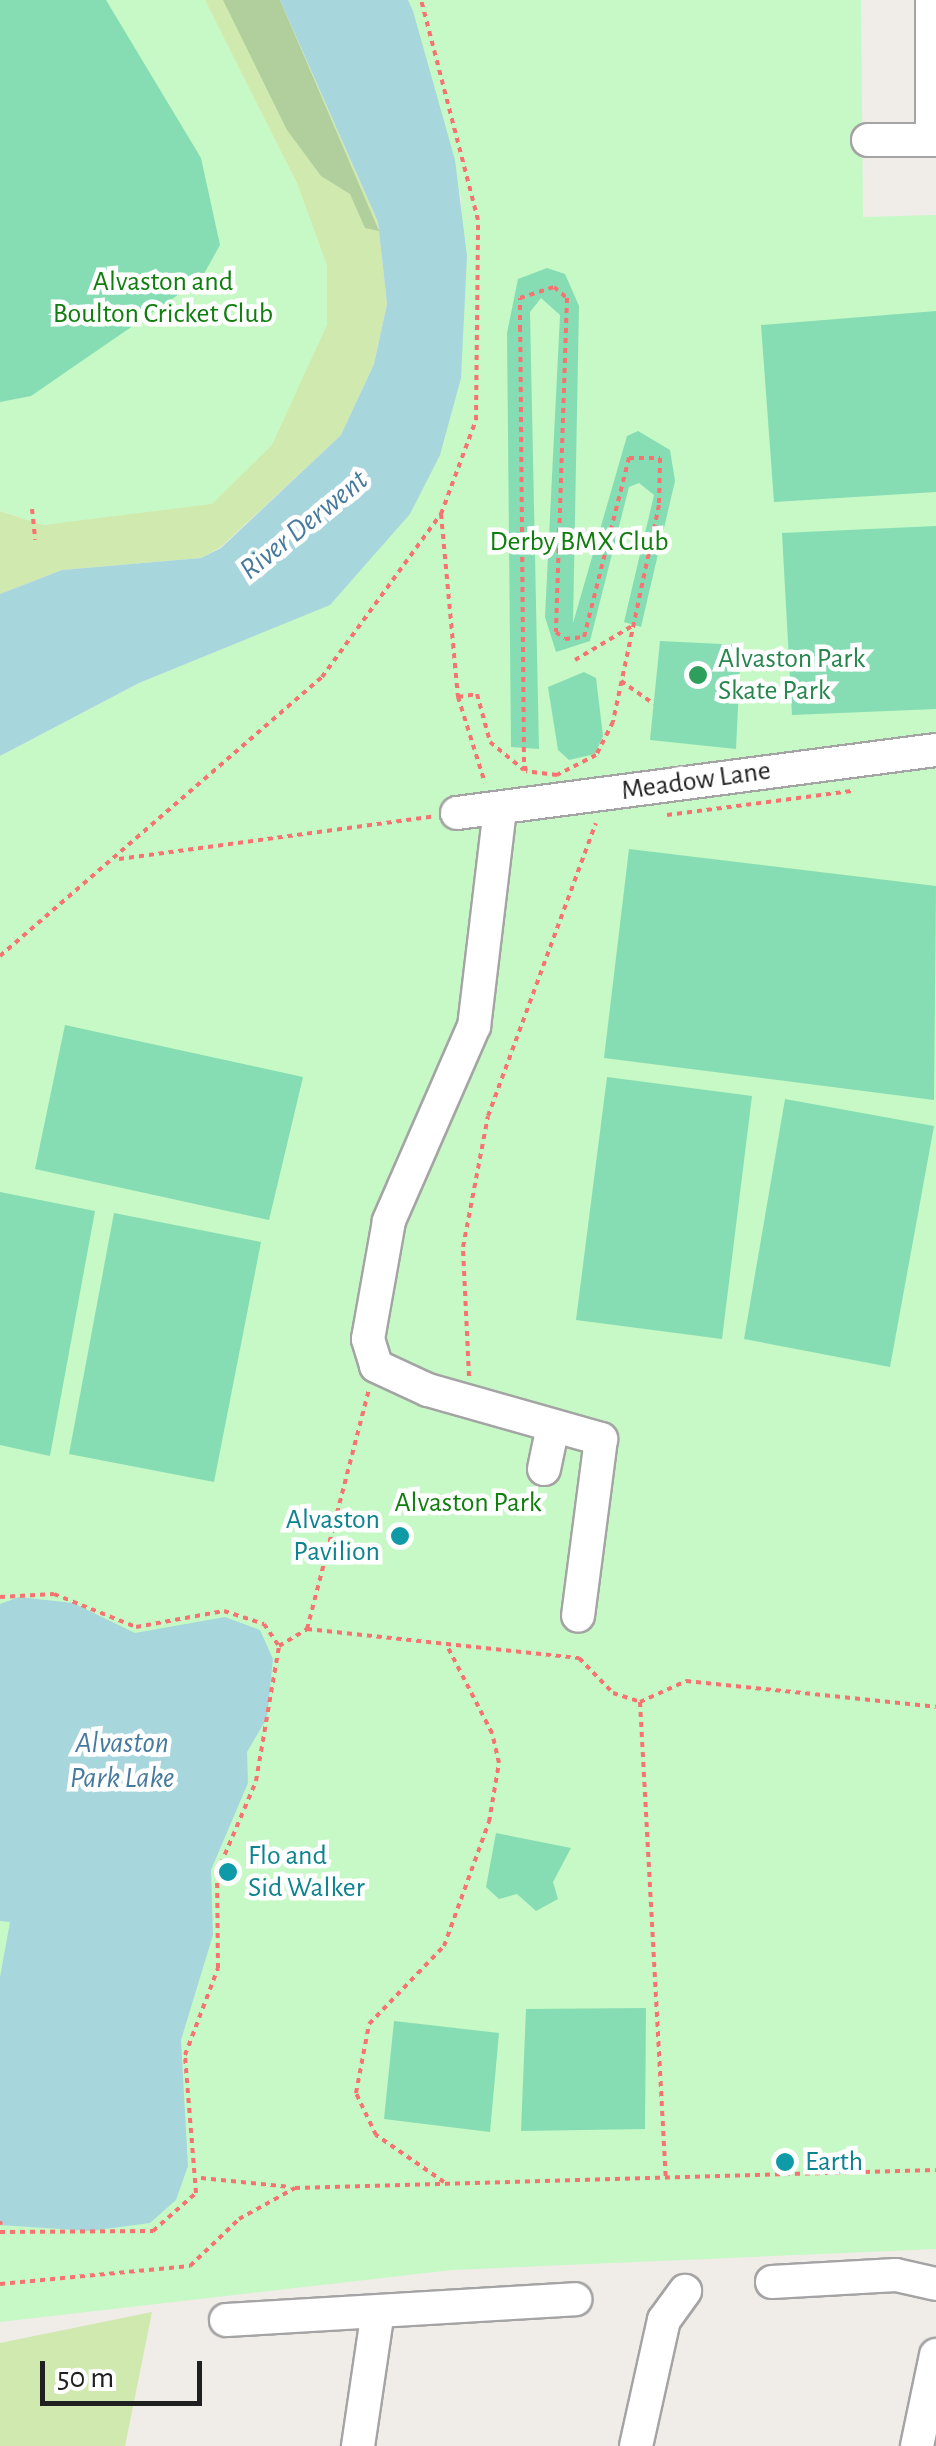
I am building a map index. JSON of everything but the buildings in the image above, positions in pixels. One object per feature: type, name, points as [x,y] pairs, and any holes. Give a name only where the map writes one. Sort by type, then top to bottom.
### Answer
[{"type":"street","points":[[868,140],[934,140],[932,0]]},
{"type":"street","name":"Meadow Lane","points":[[457,813],[936,750]]},
{"type":"street","points":[[500,808],[474,1026],[389,1221],[368,1339],[376,1366],[466,1400],[601,1439],[578,1616]]},
{"type":"street","points":[[544,1469],[554,1426]]},
{"type":"street","points":[[772,2282],[896,2275],[936,2284]]},
{"type":"street","points":[[636,2446],[664,2320],[685,2291]]},
{"type":"street","points":[[226,2320],[575,2299]]},
{"type":"street","points":[[358,2446],[378,2310]]},
{"type":"street","points":[[918,2446],[936,2355]]},
{"type":"path","points":[[0,956],[119,859],[322,677],[442,514],[476,420],[478,220],[421,0]]},
{"type":"path","points":[[458,697],[477,694],[498,755],[526,771],[557,775],[596,756],[622,681],[659,505],[660,458],[650,452],[638,452],[621,474],[584,637],[556,632],[567,298],[554,287],[535,289],[520,298],[526,771]]},
{"type":"path","points":[[32,509],[34,540]]},
{"type":"path","points":[[442,514],[458,697],[500,808]]},
{"type":"path","points":[[576,660],[632,626]]},
{"type":"path","points":[[622,681],[654,704]]},
{"type":"path","points":[[466,1400],[463,1247],[488,1116],[602,794]]},
{"type":"path","points":[[119,859],[457,813]]},
{"type":"path","points":[[308,1630],[376,1366]]},
{"type":"path","points":[[0,1597],[54,1594],[136,1628],[224,1611],[264,1624],[279,1646],[272,1722],[215,1881],[218,1968],[185,2055],[199,2178],[189,2204],[153,2230],[0,2226]]},
{"type":"path","points":[[279,1646],[308,1630],[578,1658],[613,1692],[640,1702],[686,1682],[936,1707]]},
{"type":"path","points":[[444,2182],[376,2135],[356,2094],[369,2024],[444,1946],[490,1822],[498,1763],[492,1733],[446,1644]]},
{"type":"path","points":[[640,1702],[666,2180]]},
{"type":"path","points":[[199,2178],[295,2188],[936,2170]]},
{"type":"path","points":[[0,2284],[190,2266],[239,2219],[295,2188]]},
{"type":"green space","name":"Alvaston and Boulton Cricket Club","points":[[0,0],[205,0],[297,183],[327,265],[327,325],[272,445],[212,504],[43,525],[0,511]]},
{"type":"green space","points":[[0,0],[106,0],[201,158],[220,245],[201,279],[31,396],[0,402]]},
{"type":"green space","points":[[205,0],[280,0],[378,222],[387,304],[374,364],[341,435],[221,547],[201,558],[62,570],[0,594],[0,511],[44,525],[123,513],[242,87]]},
{"type":"green space","points":[[223,0],[280,0],[379,231],[365,228],[350,194],[321,176],[287,130]]},
{"type":"green space","name":"Alvaston Park","points":[[408,0],[861,0],[863,217],[936,215],[936,2249],[452,2270],[0,2322],[0,756],[139,683],[329,605],[461,378],[461,198]]},
{"type":"green space","points":[[547,268],[565,274],[579,306],[573,623],[627,436],[638,431],[670,450],[675,481],[641,627],[624,622],[654,495],[639,483],[629,487],[590,641],[556,652],[545,617],[560,315],[541,298],[530,312],[539,749],[511,747],[507,333],[518,279]]},
{"type":"green space","points":[[936,311],[936,492],[774,502],[761,325]]},
{"type":"green space","points":[[936,526],[936,709],[792,715],[782,533]]},
{"type":"green space","name":"Alvaston Park Skate Park","points":[[660,641],[741,645],[736,749],[650,740]]},
{"type":"green space","points":[[584,672],[596,678],[603,736],[595,754],[569,760],[558,750],[548,687]]},
{"type":"green space","points":[[629,849],[936,886],[934,1100],[604,1058]]},
{"type":"green space","points":[[65,1025],[303,1077],[269,1220],[35,1169]]},
{"type":"green space","points":[[607,1077],[752,1096],[722,1339],[576,1320]]},
{"type":"green space","points":[[785,1099],[934,1126],[890,1367],[744,1339]]},
{"type":"green space","points":[[0,1192],[95,1211],[50,1456],[0,1445]]},
{"type":"green space","points":[[114,1213],[261,1242],[214,1482],[69,1454]]},
{"type":"green space","points":[[496,1833],[571,1848],[553,1882],[558,1899],[536,1911],[517,1894],[499,1899],[486,1887]]},
{"type":"green space","points":[[646,2008],[645,2129],[521,2131],[526,2009]]},
{"type":"green space","points":[[394,2021],[499,2033],[490,2132],[384,2119]]},
{"type":"green space","points":[[152,2312],[125,2446],[0,2446],[0,2343]]},
{"type":"water","name":"River Derwent","points":[[280,0],[408,0],[413,11],[455,160],[467,256],[461,378],[440,455],[410,514],[330,605],[139,683],[0,756],[0,594],[62,570],[201,558],[221,548],[341,435],[374,364],[387,304],[378,222]]},
{"type":"water","name":"Alvaston Park Lake","points":[[19,1597],[73,1603],[135,1633],[225,1617],[260,1630],[273,1659],[267,1718],[247,1752],[248,1783],[211,1870],[213,1935],[181,2040],[188,2166],[176,2200],[150,2223],[90,2231],[0,2225],[0,1977],[10,1922],[0,1921],[0,1604]]},
{"type":"place","name":"Alvaston Park Skate Park","points":[[698,675]]},
{"type":"place","name":"Alvaston Pavilion","points":[[400,1536]]},
{"type":"place","name":"Flo and Sid Walker","points":[[228,1872]]},
{"type":"place","name":"Earth","points":[[785,2162]]},
{"type":"park label","name":"Derby BMX Club","points":[[579,542]]}]
